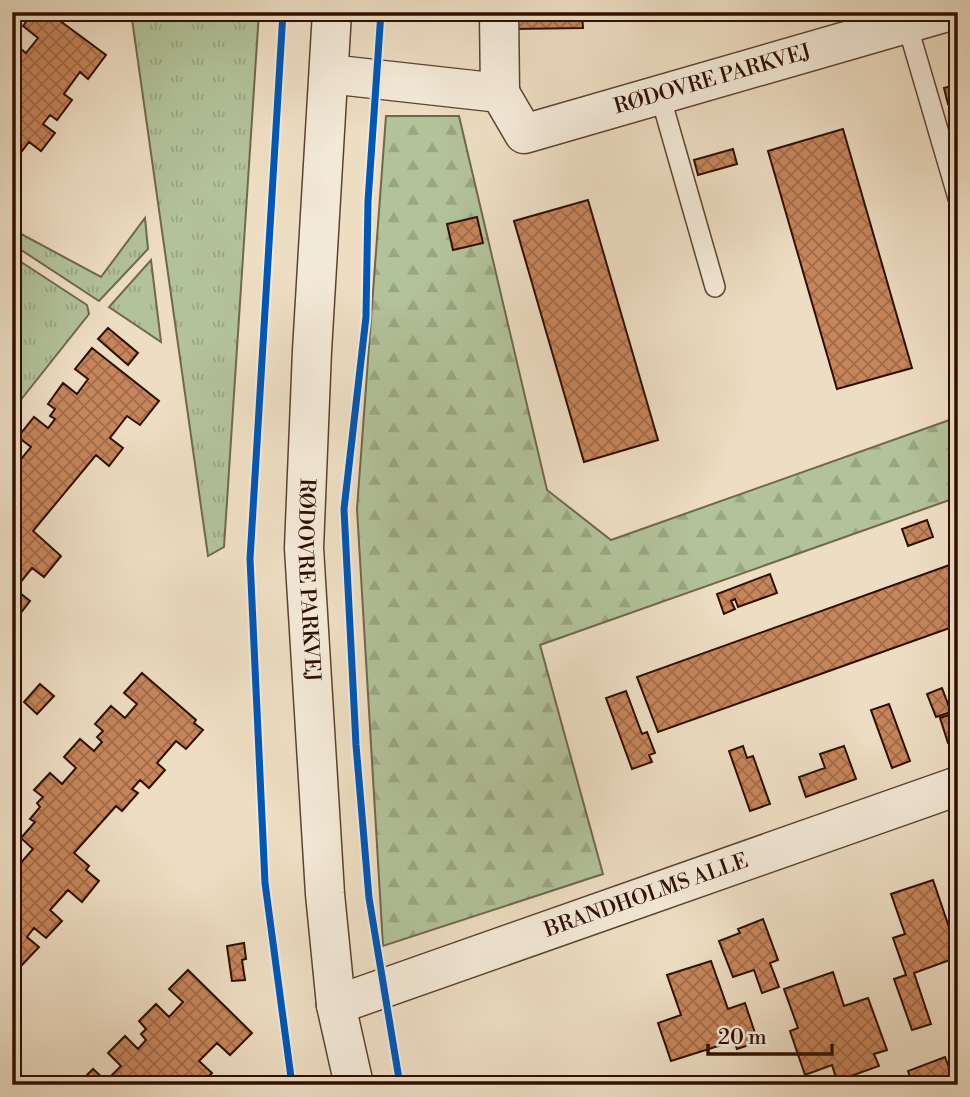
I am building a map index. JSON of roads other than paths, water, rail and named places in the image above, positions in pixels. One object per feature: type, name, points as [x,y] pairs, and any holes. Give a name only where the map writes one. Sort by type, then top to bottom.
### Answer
[{"type":"street","name":"RØDOVRE PARKVEJ","points":[[332,12],[312,351],[304,548],[325,894],[336,1005],[354,1085]]},
{"type":"street","name":"RØDOVRE PARKVEJ","points":[[499,12],[500,93],[524,134],[947,12]]},
{"type":"street","points":[[329,74],[500,93]]},
{"type":"street","name":"BRANDHOLMS ALLE","points":[[336,1005],[958,786]]},
{"type":"lane","points":[[908,24],[958,198]]},
{"type":"lane","points":[[660,95],[715,287]]}]
